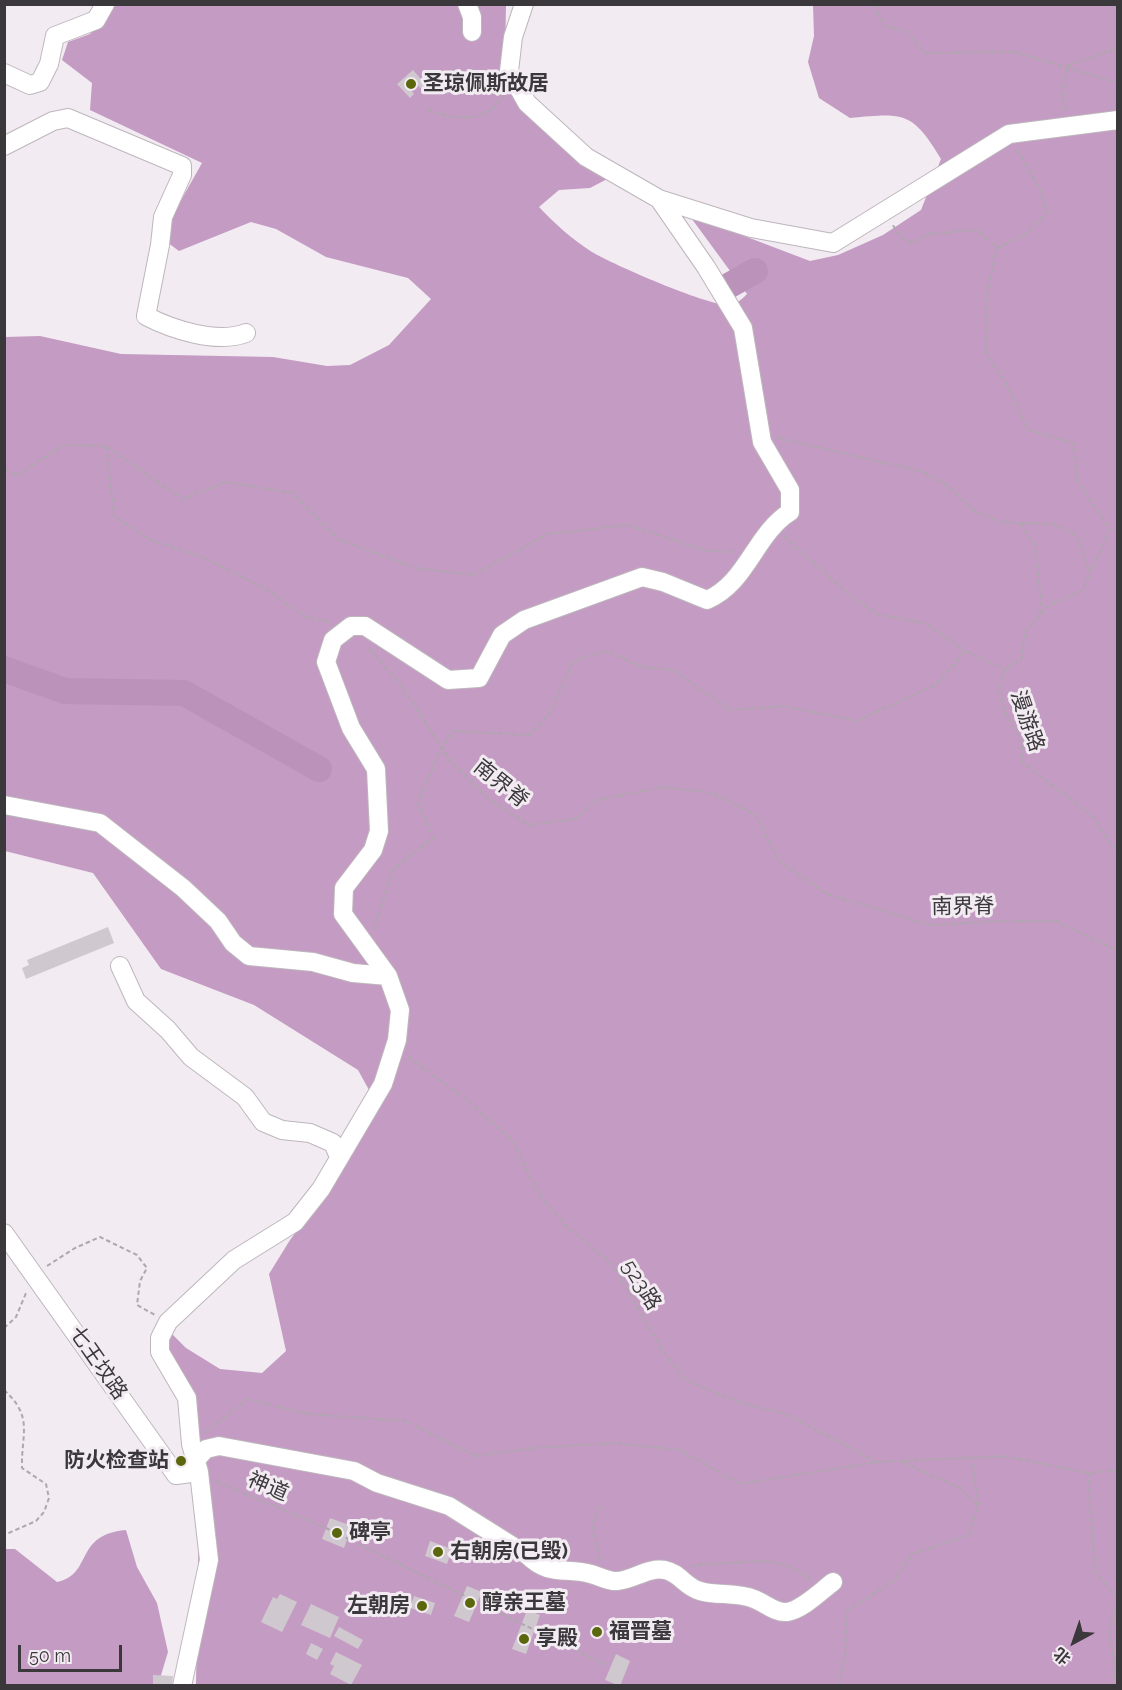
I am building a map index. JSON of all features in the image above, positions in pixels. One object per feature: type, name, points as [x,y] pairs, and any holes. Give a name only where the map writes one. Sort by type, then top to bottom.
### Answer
[{"type":"street","points":[[4,73],[30,85],[40,82],[49,64],[55,36],[96,20],[105,4]]},
{"type":"street","points":[[467,4],[472,17],[472,32]]},
{"type":"street","points":[[524,4],[513,37],[508,71],[527,103],[586,157],[659,199],[751,228],[833,243],[1009,134],[1118,120]]},
{"type":"street","points":[[4,146],[53,121],[68,118],[182,166],[182,175],[163,218],[146,316],[161,324],[219,337],[236,337],[246,333]]},
{"type":"street","points":[[182,1686],[210,1560],[197,1468],[191,1444],[187,1398],[160,1352],[160,1338],[168,1322],[234,1260],[295,1222],[321,1190],[383,1084],[397,1040],[400,1010],[388,976],[369,946],[343,914],[344,888],[373,850],[379,831],[376,769],[351,728],[326,662],[333,640],[351,626],[365,626],[448,680],[479,678],[502,635],[524,620],[642,577],[663,582],[707,600],[723,593],[775,524],[790,512],[790,490],[762,442],[743,328],[659,199]]},
{"type":"street","points":[[4,805],[100,823],[183,888],[218,921],[233,943],[249,956],[313,962],[353,973],[388,976]]},
{"type":"street","points":[[120,966],[136,1001],[168,1030],[191,1057],[244,1097],[263,1122],[282,1130],[310,1133],[333,1143],[339,1157]]},
{"type":"street","name":"七王坟路","points":[[4,1233],[176,1475],[197,1468]]},
{"type":"street","points":[[197,1468],[206,1449],[219,1446],[354,1471],[377,1483],[449,1506],[527,1555],[538,1566],[551,1570],[599,1576],[615,1582],[645,1571],[663,1570],[674,1573],[689,1587],[700,1591],[752,1598],[775,1610],[788,1612],[833,1582]]},
{"type":"path","points":[[875,4],[883,25],[908,32],[924,53],[1015,52],[1118,83]]},
{"type":"path","points":[[1066,66],[1118,48]]},
{"type":"path","points":[[1063,126],[1066,109],[1062,97],[1062,84],[1066,66]]},
{"type":"path","points":[[428,109],[458,118],[478,116],[494,108],[503,97],[508,71]]},
{"type":"path","points":[[775,524],[791,544],[825,570],[852,597],[877,614],[927,624],[965,651],[1005,669],[1021,660],[1025,632],[1050,604],[1082,591],[1089,571],[1110,529],[1078,481],[1072,443],[1029,430],[1005,381],[986,355],[987,292],[998,248],[1028,233],[1047,212],[1041,191],[1014,143],[1021,132]]},
{"type":"path","points":[[884,211],[902,238],[912,243],[928,234],[977,230],[998,248]]},
{"type":"path","points":[[760,432],[924,472],[949,487],[972,509],[1000,522],[1054,524],[1077,536],[1089,571]]},
{"type":"path","points":[[4,470],[17,475],[64,445],[106,446],[183,499],[226,482],[292,493],[338,539],[416,568],[474,575],[547,534],[628,525],[707,552],[755,552]]},
{"type":"path","points":[[106,446],[114,516],[149,539],[204,558],[265,588],[304,616],[351,626]]},
{"type":"path","points":[[1020,523],[1035,545],[1041,601],[1039,616]]},
{"type":"path","name":"南界脊","points":[[351,626],[403,688],[449,759],[489,799],[528,825],[574,819],[596,800],[664,787],[713,793],[756,815],[779,861],[827,894],[930,925],[999,921],[1056,921],[1118,951]]},
{"type":"path","points":[[369,946],[393,869],[433,837],[418,803],[443,747],[453,731],[529,735],[551,711],[573,661],[607,651],[642,666],[673,669],[730,710],[784,706],[857,721],[937,684],[965,651]]},
{"type":"path","name":"漫游路","points":[[1005,669],[999,689],[1005,712],[1022,742],[1022,762],[1095,818],[1103,834],[1118,851]]},
{"type":"path","name":"523路","points":[[397,1040],[408,1057],[469,1101],[512,1140],[542,1199],[568,1228],[613,1264],[662,1350],[686,1380],[737,1402],[786,1414],[877,1462]]},
{"type":"path","points":[[4,1328],[16,1317],[35,1275],[55,1260],[100,1237],[137,1255],[147,1268],[140,1281],[137,1305],[168,1322]]},
{"type":"path","points":[[4,1390],[23,1414],[26,1428],[22,1468],[46,1484],[49,1491],[44,1512],[36,1521],[4,1534]]},
{"type":"path","points":[[191,1444],[248,1399],[308,1414],[405,1421],[476,1456],[533,1448],[613,1443],[680,1450],[740,1484],[877,1462],[1004,1456],[1088,1473],[1118,1470]]},
{"type":"path","points":[[838,1686],[845,1656],[847,1611],[894,1581],[912,1554],[969,1535],[978,1504],[972,1458]]},
{"type":"path","points":[[901,1462],[960,1488],[978,1504]]},
{"type":"path","name":"神道","points":[[197,1468],[326,1528],[606,1665]]},
{"type":"path","points":[[1088,1473],[1095,1571],[1118,1600],[1109,1627],[1115,1671],[1112,1686]]},
{"type":"path","points":[[599,1576],[601,1564],[592,1523],[601,1506]]},
{"type":"path","points":[[674,1573],[695,1566],[758,1560],[779,1561],[802,1571],[812,1580],[817,1594]]},
{"type":"shaded area","points":[[116,5],[506,5],[505,58],[514,89],[613,176],[590,188],[559,190],[539,207],[571,237],[603,258],[680,291],[715,303],[730,305],[747,294],[689,215],[810,261],[838,255],[883,235],[921,210],[941,159],[922,132],[905,119],[895,116],[850,118],[819,98],[808,62],[814,36],[813,5],[1117,5],[1117,1685],[196,1685],[199,1503],[186,1419],[171,1373],[166,1328],[186,1348],[220,1369],[262,1373],[286,1351],[269,1274],[290,1240],[328,1190],[374,1099],[358,1070],[254,1005],[161,969],[93,873],[5,851],[5,337],[40,336],[121,354],[273,357],[327,366],[350,365],[389,345],[431,299],[408,278],[326,257],[276,229],[251,222],[179,251],[167,242],[167,225],[202,163],[90,110],[92,83],[62,60],[68,42],[90,34]]},
{"type":"shaded area","points":[[126,1530],[137,1567],[157,1603],[168,1652],[158,1685],[5,1686],[5,1549],[15,1549],[57,1582],[68,1578],[76,1571],[98,1539],[109,1533]]},
{"type":"building","name":"圣琼佩斯故居","points":[[413,70],[425,84],[420,88],[417,84],[411,90],[414,94],[410,98],[397,84]]},
{"type":"building","points":[[108,927],[114,943],[26,979],[22,968],[29,965],[27,960]]},
{"type":"building","name":"碑亭","points":[[330,1518],[352,1526],[344,1548],[322,1539]]},
{"type":"building","name":"右朝房(已毁)","points":[[430,1541],[452,1549],[447,1564],[425,1556]]},
{"type":"building","points":[[467,1586],[482,1592],[469,1622],[454,1616]]},
{"type":"building","points":[[280,1594],[297,1602],[282,1632],[261,1622],[273,1597],[277,1599]]},
{"type":"building","name":"左朝房","points":[[414,1596],[435,1603],[431,1615],[410,1608]]},
{"type":"building","points":[[311,1604],[339,1617],[330,1638],[301,1625]]},
{"type":"building","name":"享殿","points":[[527,1610],[540,1615],[526,1654],[512,1649]]},
{"type":"building","points":[[339,1627],[363,1640],[358,1649],[334,1636]]},
{"type":"building","points":[[311,1643],[323,1649],[317,1660],[306,1654]]},
{"type":"building","points":[[336,1652],[362,1665],[351,1685],[330,1674],[334,1666],[330,1664]]},
{"type":"building","points":[[616,1654],[630,1661],[620,1686],[605,1680]]},
{"type":"building","points":[[153,1675],[173,1676],[172,1686],[153,1686]]},
{"type":"waterway","points":[[730,285],[755,271]]},
{"type":"waterway","points":[[4,669],[65,691],[184,693],[319,769]]},
{"type":"place","name":"圣琼佩斯故居","points":[[411,84]]},
{"type":"place","name":"防火检查站","points":[[181,1461]]},
{"type":"place","name":"碑亭","points":[[337,1533]]},
{"type":"place","name":"右朝房(已毁)","points":[[438,1552]]},
{"type":"place","name":"醇亲王墓","points":[[470,1603]]},
{"type":"place","name":"左朝房","points":[[422,1606]]},
{"type":"place","name":"福晋墓","points":[[597,1632]]},
{"type":"place","name":"享殿","points":[[524,1639]]}]
